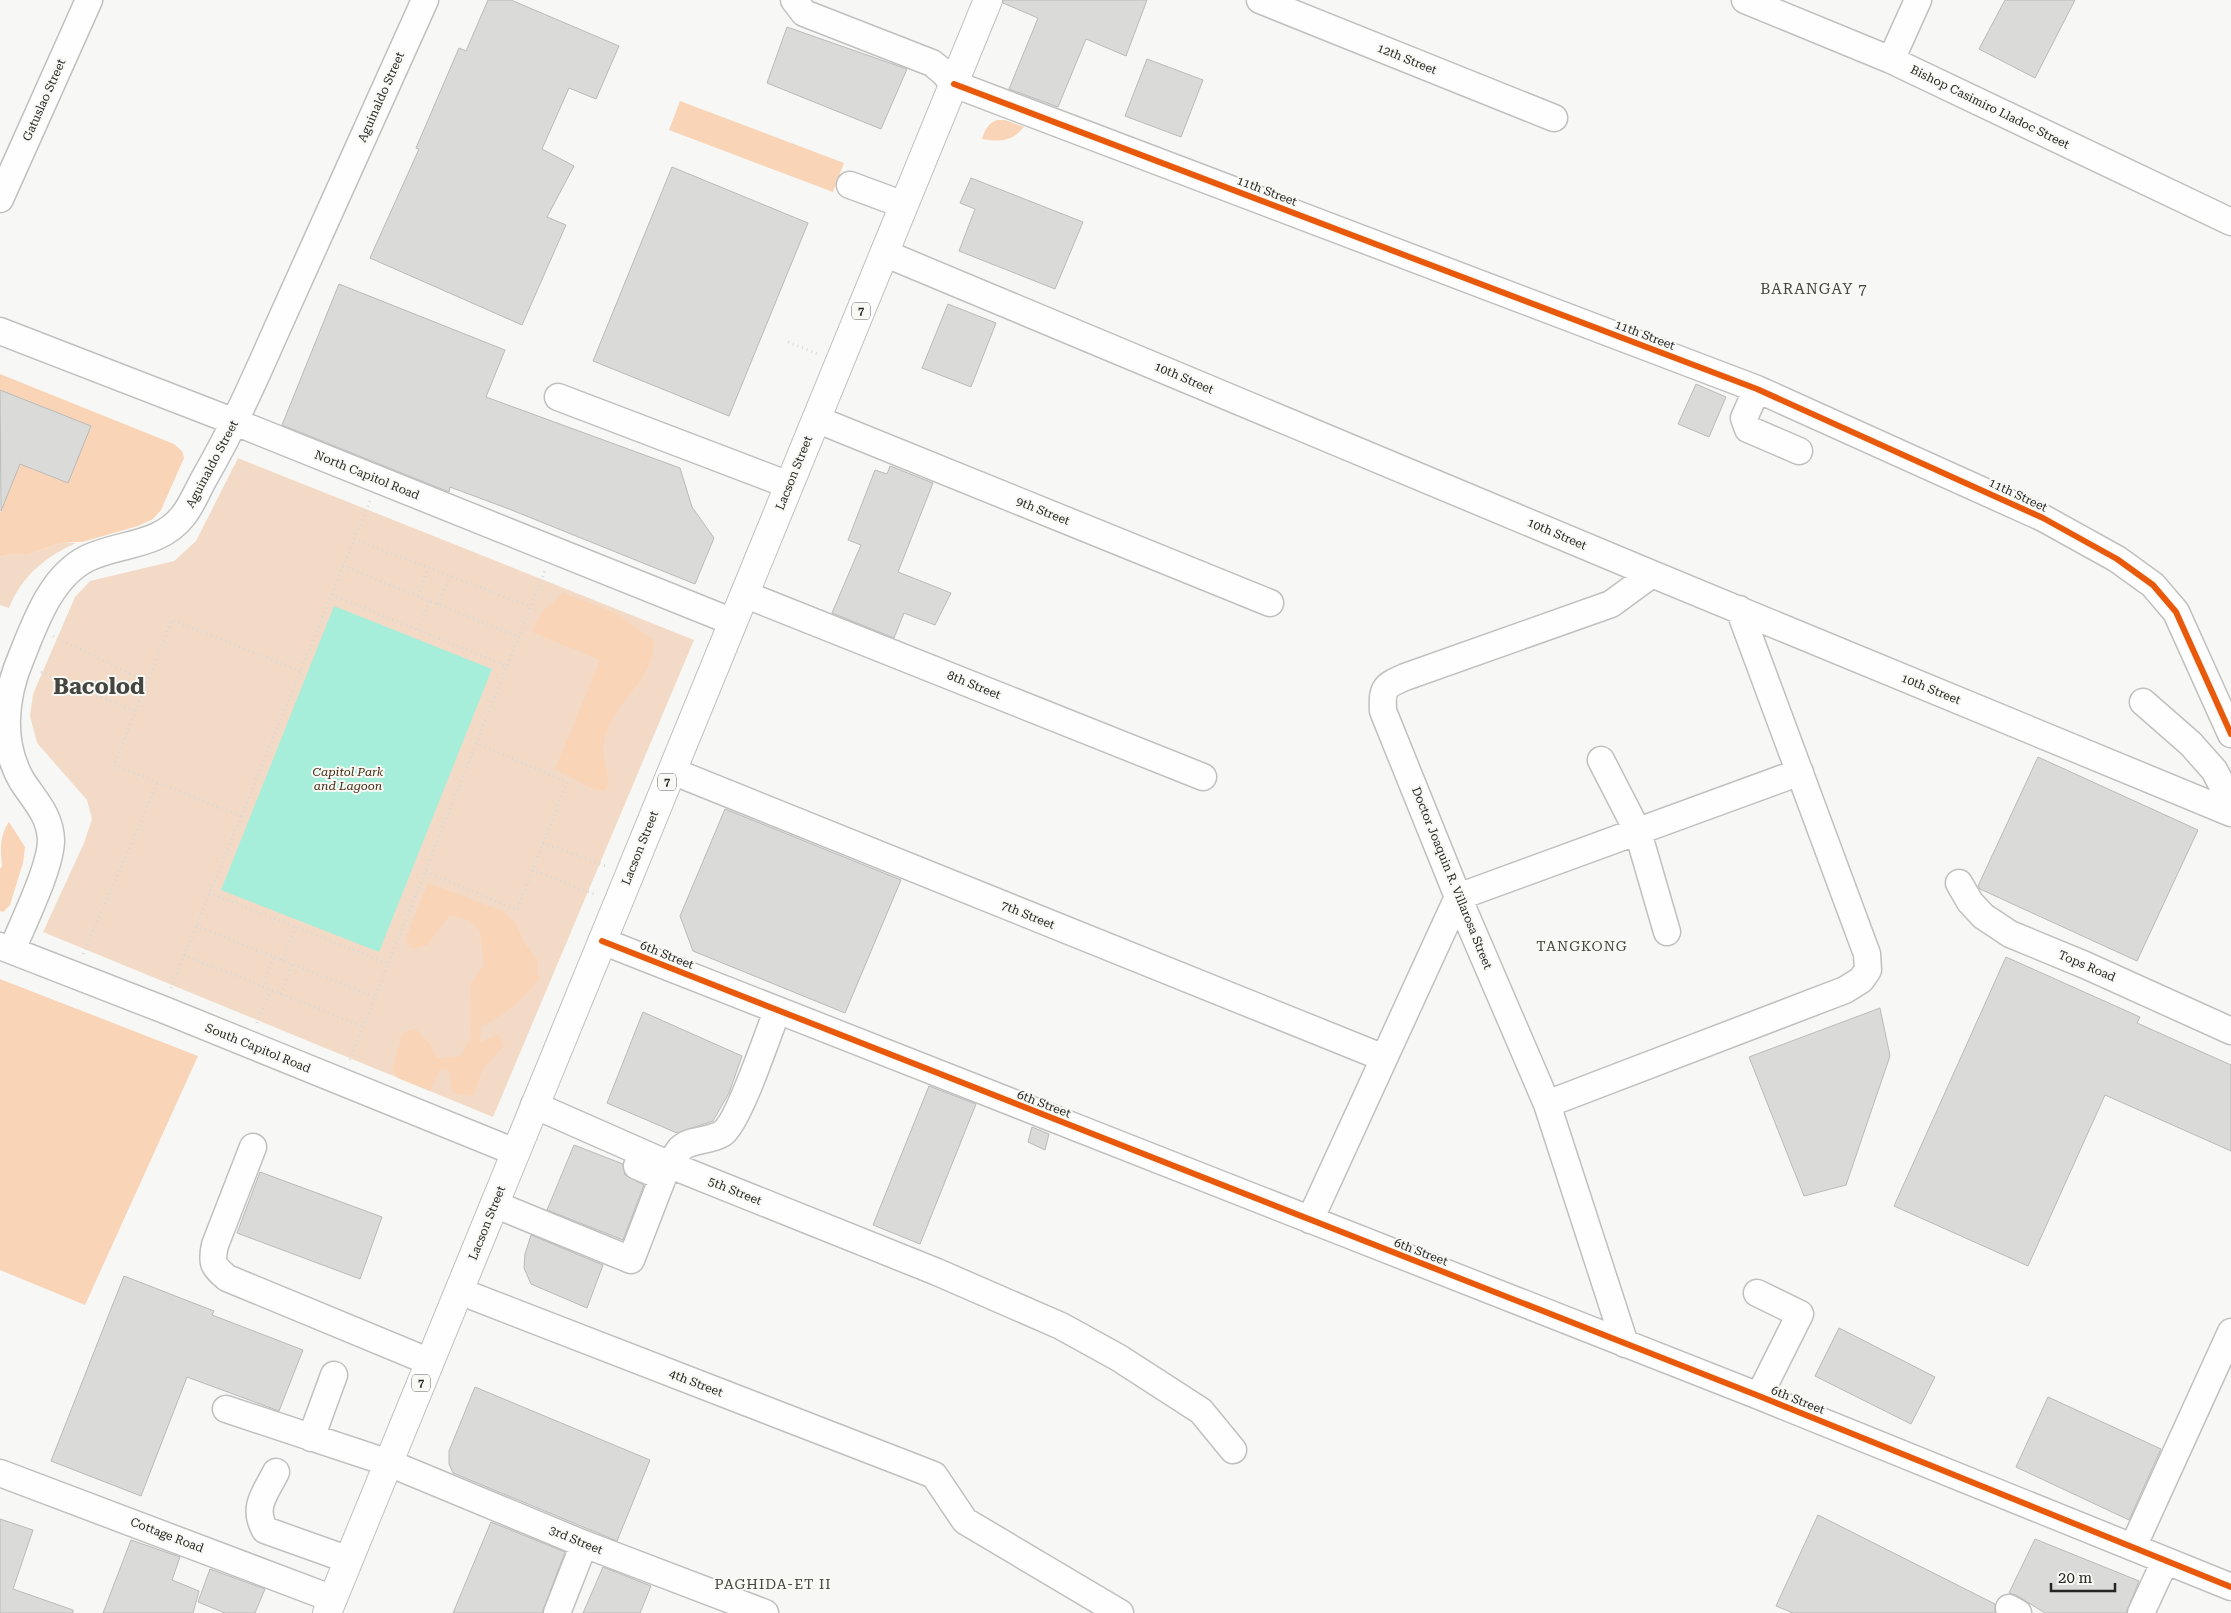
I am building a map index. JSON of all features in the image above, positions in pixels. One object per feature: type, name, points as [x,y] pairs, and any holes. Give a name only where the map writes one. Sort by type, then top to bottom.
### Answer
[{"type":"main road","name":"Lacson Street","points":[[330,1606],[988,0]]},
{"type":"street","name":"Aguinaldo Street","points":[[6,948],[48,861],[51,841],[48,819],[13,765],[7,741],[5,716],[9,692],[34,627],[56,587],[71,570],[88,559],[150,540],[175,525],[185,515],[235,422],[425,0]]},
{"type":"street","points":[[794,0],[804,14],[932,63],[954,84]]},
{"type":"street","name":"12th Street","points":[[1260,0],[1292,6],[1554,118]]},
{"type":"street","name":"Bishop Casimiro Lladoc Street","points":[[1745,0],[1891,60],[2231,222]]},
{"type":"street","points":[[1891,60],[1918,0]]},
{"type":"street","name":"Gatuslao Street","points":[[0,199],[82,2]]},
{"type":"street","name":"11th Street","points":[[954,84],[1757,389],[2043,518],[2117,559],[2153,585],[2176,612],[2231,734]]},
{"type":"street","points":[[850,185],[904,205]]},
{"type":"street","name":"10th Street","points":[[884,253],[1652,574],[2231,813]]},
{"type":"street","name":"North Capitol Road","points":[[0,331],[235,422],[733,622]]},
{"type":"street","points":[[1757,389],[1744,418],[1748,429],[1799,451]]},
{"type":"street","points":[[558,397],[789,486]]},
{"type":"street","name":"9th Street","points":[[816,419],[1270,603]]},
{"type":"street","name":"Doctor Joaquin R. Villarosa Street","points":[[1625,1344],[1547,1104],[1458,897],[1383,711],[1382,694],[1390,683],[1405,676],[1611,604],[1652,574]]},
{"type":"street","name":"8th Street","points":[[744,594],[1203,777]]},
{"type":"street","points":[[1547,1104],[1845,990],[1861,980],[1868,970],[1867,954],[1739,609]]},
{"type":"street","points":[[2143,702],[2190,744],[2214,770],[2231,802]]},
{"type":"street","points":[[1601,760],[1638,832],[1667,932]]},
{"type":"street","name":"7th Street","points":[[672,771],[1384,1058]]},
{"type":"street","points":[[1310,1220],[1458,897],[1800,772]]},
{"type":"street","name":"Tops Road","points":[[1959,883],[1970,902],[1983,916],[2010,934],[2085,964],[2231,1031]]},
{"type":"street","name":"6th Street","points":[[602,942],[1759,1396],[2231,1587]]},
{"type":"street","name":"South Capitol Road","points":[[6,948],[342,1081],[515,1152]]},
{"type":"street","points":[[670,1165],[681,1148],[690,1143],[706,1140],[723,1133],[735,1117],[777,1011]]},
{"type":"street","points":[[494,1204],[631,1260],[664,1177],[531,1113]]},
{"type":"street","name":"5th Street","points":[[531,1113],[670,1165],[938,1272],[1061,1326],[1120,1358],[1201,1411],[1233,1450]]},
{"type":"street","points":[[253,1147],[215,1245],[212,1259],[216,1268],[227,1278],[430,1362]]},
{"type":"street","name":"4th Street","points":[[459,1291],[934,1475],[965,1521],[1120,1613]]},
{"type":"street","points":[[1757,1293],[1800,1314],[1759,1396]]},
{"type":"street","points":[[2133,1547],[2231,1332]]},
{"type":"street","points":[[311,1438],[334,1375]]},
{"type":"street","name":"3rd Street","points":[[226,1408],[389,1463],[584,1544],[765,1613]]},
{"type":"street","name":"Cottage Road","points":[[0,1472],[330,1606]]},
{"type":"street","points":[[276,1472],[258,1507],[259,1520],[265,1530],[349,1560]]},
{"type":"street","points":[[557,1613],[584,1544]]},
{"type":"street","points":[[2141,1613],[2165,1560]]},
{"type":"path","points":[[788,342],[839,363]]},
{"type":"path","points":[[162,1009],[379,480]]},
{"type":"path","points":[[354,539],[531,607]]},
{"type":"path","points":[[342,1081],[554,550]]},
{"type":"path","points":[[343,566],[519,637]]},
{"type":"path","points":[[418,596],[428,568]]},
{"type":"path","points":[[438,604],[450,576]]},
{"type":"path","points":[[332,595],[507,666]]},
{"type":"path","points":[[418,630],[430,601]]},
{"type":"path","points":[[241,816],[114,765],[172,620],[300,671]]},
{"type":"path","points":[[34,627],[147,682]]},
{"type":"path","points":[[19,662],[135,711]]},
{"type":"path","points":[[425,872],[517,910],[566,782],[476,743]]},
{"type":"path","points":[[73,976],[158,782]]},
{"type":"path","points":[[543,843],[629,875]]},
{"type":"path","points":[[532,870],[618,903]]},
{"type":"path","points":[[209,893],[389,964]]},
{"type":"path","points":[[196,926],[376,997]]},
{"type":"path","points":[[282,960],[296,927]]},
{"type":"path","points":[[184,955],[364,1027]]},
{"type":"path","points":[[262,987],[274,957]]},
{"type":"path","points":[[281,994],[292,964]]},
{"type":"path","points":[[249,1045],[270,990]]},
{"type":"green space","name":"Capitol Park and Lagoon","points":[[238,458],[694,640],[493,1117],[43,932],[84,843],[92,819],[87,800],[37,743],[30,716],[33,694],[75,597],[90,581],[174,561],[196,541]]},
{"type":"green space","points":[[63,542],[76,543],[54,555],[36,569],[21,586],[9,608],[0,605],[0,557],[11,554],[29,554]]},
{"type":"shaded area","points":[[680,101],[844,163],[833,192],[669,130]]},
{"type":"shaded area","points":[[997,120],[1005,120],[1024,127],[1015,136],[1005,140],[982,139],[987,128]]},
{"type":"shaded area","points":[[0,374],[174,444],[182,451],[184,458],[161,510],[153,519],[138,526],[82,542],[63,542],[29,554],[11,554],[0,557],[0,513],[23,455],[31,469],[68,483],[90,426],[0,390]]},
{"type":"shaded area","points":[[563,593],[616,613],[654,641],[652,656],[647,669],[614,716],[608,728],[604,742],[604,752],[609,784],[605,790],[593,789],[555,769],[600,660],[532,632],[541,613]]},
{"type":"shaded area","points":[[334,606],[492,669],[379,952],[221,890]]},
{"type":"shaded area","points":[[9,822],[25,847],[23,863],[10,905],[3,912],[0,911],[1,849],[2,837]]},
{"type":"shaded area","points":[[428,883],[502,911],[516,923],[523,941],[538,961],[538,980],[531,988],[506,1012],[481,1026],[480,1042],[499,1034],[504,1046],[483,1069],[473,1096],[452,1093],[449,1070],[440,1069],[430,1091],[398,1078],[392,1070],[402,1034],[415,1028],[429,1043],[438,1058],[461,1056],[470,1038],[471,984],[484,964],[480,931],[469,920],[450,915],[427,945],[411,949],[405,940]]},
{"type":"shaded area","points":[[0,979],[198,1056],[85,1305],[0,1270]]},
{"type":"building","points":[[488,0],[511,0],[619,46],[596,99],[569,88],[542,149],[574,166],[547,217],[566,225],[522,325],[370,258],[419,149],[416,148],[459,48],[466,51]]},
{"type":"building","points":[[1003,0],[1147,0],[1126,56],[1086,39],[1058,107],[1009,89],[1038,18],[1003,3]]},
{"type":"building","points":[[2005,0],[2075,0],[2035,78],[1979,49]]},
{"type":"building","points":[[787,27],[907,69],[881,129],[767,83]]},
{"type":"building","points":[[1147,59],[1203,80],[1181,137],[1125,116]]},
{"type":"building","points":[[672,167],[808,223],[729,416],[593,361]]},
{"type":"building","points":[[971,178],[1083,222],[1055,289],[959,251],[975,209],[960,203]]},
{"type":"building","points":[[339,284],[505,350],[486,397],[680,468],[692,507],[714,538],[695,584],[509,509],[450,487],[449,492],[282,425]]},
{"type":"building","points":[[948,304],[996,323],[971,387],[922,368]]},
{"type":"building","points":[[1696,384],[1726,397],[1709,437],[1678,424]]},
{"type":"building","points":[[0,390],[91,426],[68,483],[20,464],[1,511]]},
{"type":"building","points":[[890,466],[933,483],[898,572],[951,593],[935,625],[904,613],[894,638],[832,613],[861,545],[848,540],[875,470],[887,474]]},
{"type":"building","points":[[2038,757],[2198,830],[2137,961],[1980,889],[1978,886]]},
{"type":"building","points":[[725,809],[901,880],[845,1013],[693,951],[680,916]]},
{"type":"building","points":[[2006,957],[2140,1017],[2137,1023],[2231,1065],[2231,1151],[2105,1095],[2028,1266],[1894,1206]]},
{"type":"building","points":[[1880,1008],[1890,1056],[1846,1185],[1804,1196],[1749,1057]]},
{"type":"building","points":[[643,1012],[742,1056],[729,1093],[713,1121],[677,1133],[607,1103]]},
{"type":"building","points":[[929,1086],[976,1104],[920,1244],[873,1225]]},
{"type":"building","points":[[1032,1127],[1049,1134],[1045,1150],[1028,1142]]},
{"type":"building","points":[[574,1145],[623,1164],[625,1175],[644,1185],[623,1240],[547,1210]]},
{"type":"building","points":[[260,1172],[382,1217],[360,1279],[237,1233]]},
{"type":"building","points":[[531,1235],[603,1265],[587,1308],[531,1284],[524,1268],[525,1254]]},
{"type":"building","points":[[124,1276],[214,1311],[212,1315],[303,1350],[279,1411],[187,1377],[141,1496],[51,1461]]},
{"type":"building","points":[[1839,1328],[1935,1377],[1911,1424],[1815,1376]]},
{"type":"building","points":[[475,1387],[650,1460],[617,1541],[453,1473],[449,1464],[449,1451]]},
{"type":"building","points":[[2048,1397],[2161,1449],[2129,1520],[2016,1467]]},
{"type":"building","points":[[1818,1515],[1995,1604],[1995,1613],[1793,1613],[1776,1606]]},
{"type":"building","points":[[0,1519],[33,1530],[13,1589],[73,1610],[73,1613],[0,1613]]},
{"type":"building","points":[[491,1522],[565,1552],[542,1613],[453,1613]]},
{"type":"building","points":[[2035,1539],[2139,1581],[2126,1613],[2045,1613],[2016,1595],[2009,1593]]},
{"type":"building","points":[[131,1540],[180,1557],[172,1580],[199,1591],[193,1613],[103,1613]]},
{"type":"building","points":[[603,1567],[651,1586],[640,1613],[583,1613]]},
{"type":"building","points":[[210,1569],[265,1589],[255,1613],[225,1613],[198,1602]]},
{"type":"cycle path","points":[[954,84],[1757,389],[2043,518],[2117,559],[2153,585],[2176,612],[2231,734]]},
{"type":"cycle path","points":[[602,941],[1759,1396],[2231,1587]]},
{"type":"district","name":"BARANGAY 7","points":[[1814,289]]},
{"type":"district","name":"Bacolod","points":[[99,686]]},
{"type":"district","name":"TANGKONG","points":[[1582,946]]},
{"type":"district","name":"PAGHIDA-ET II","points":[[773,1584]]}]
